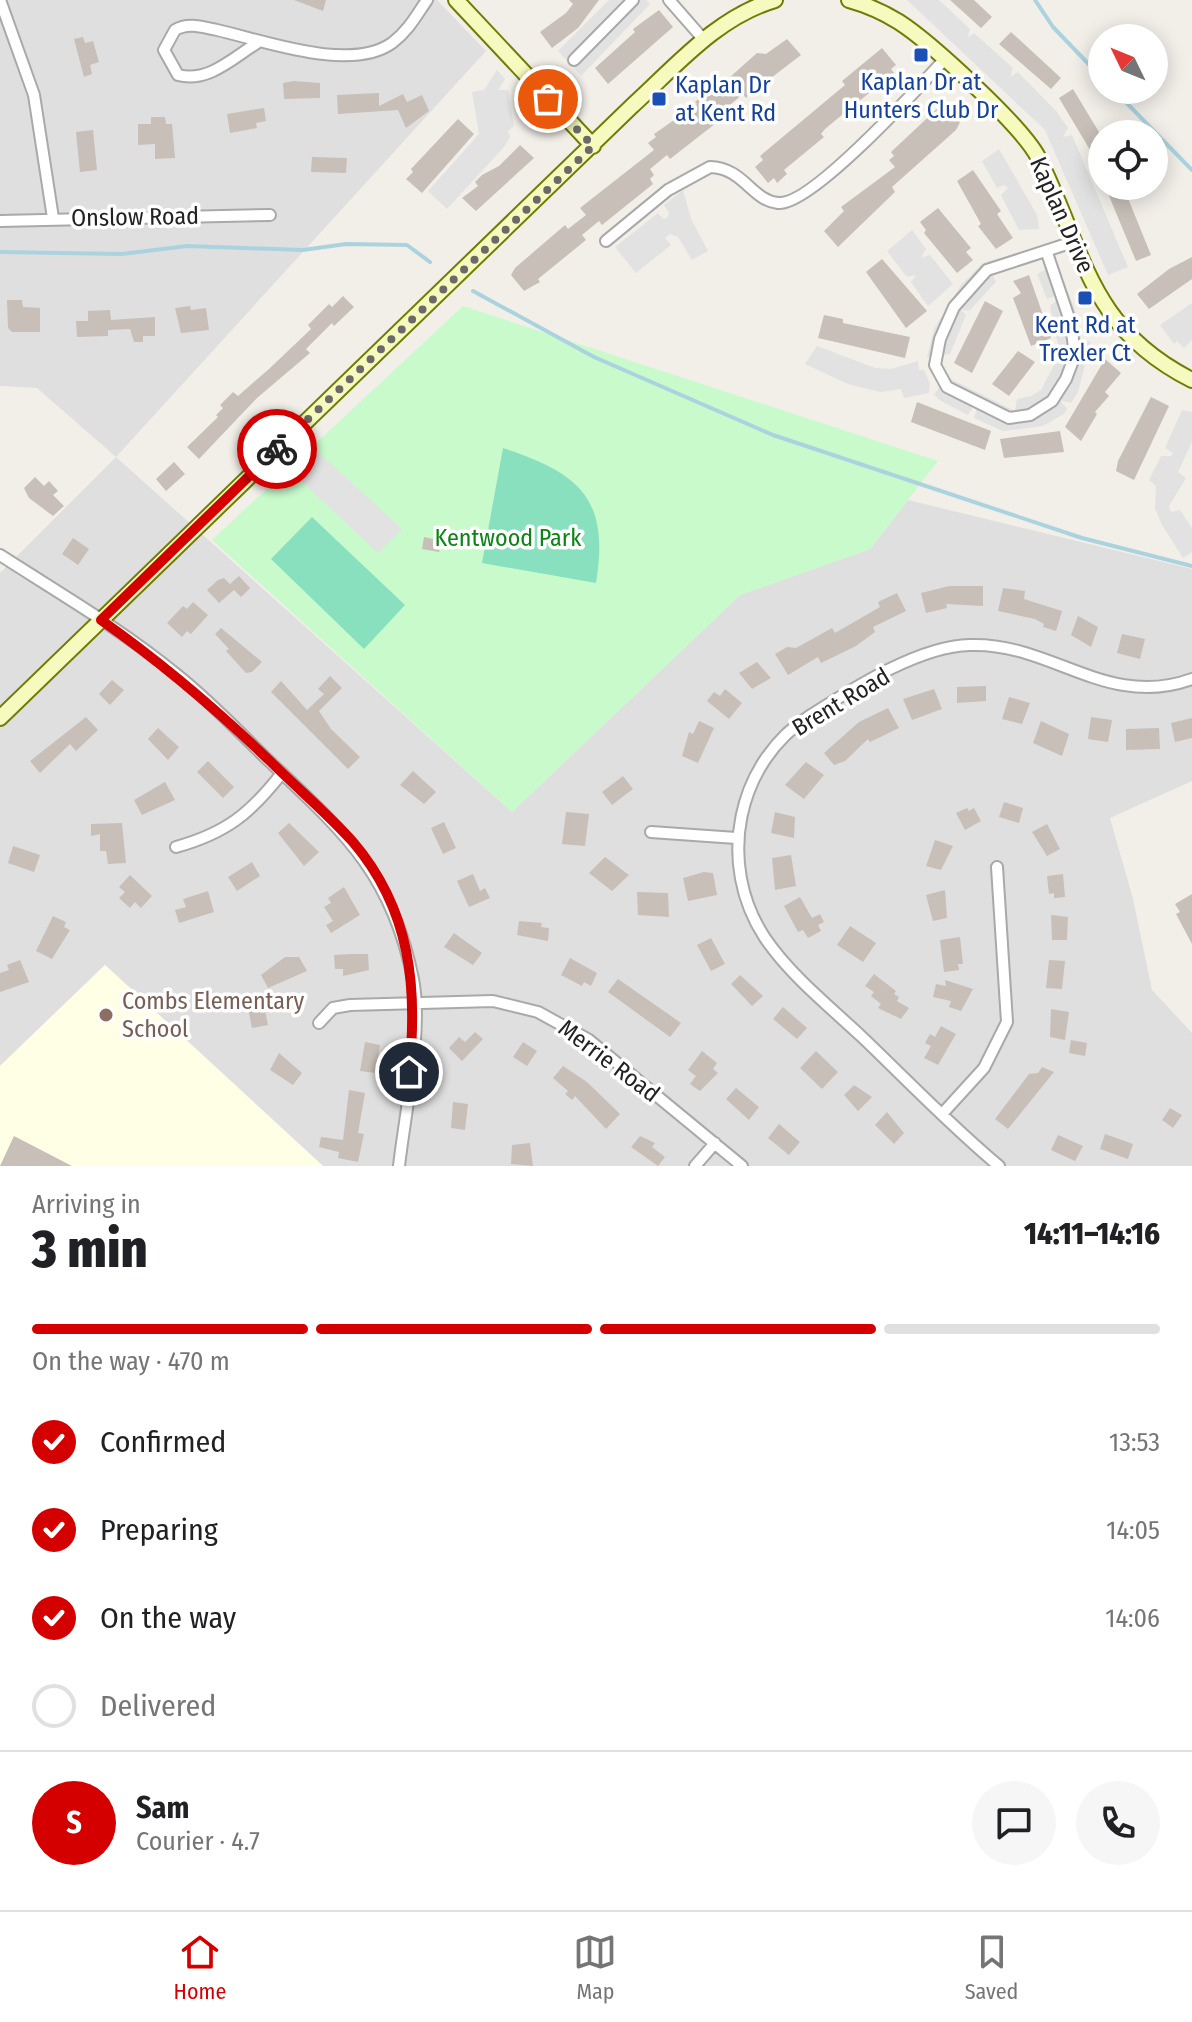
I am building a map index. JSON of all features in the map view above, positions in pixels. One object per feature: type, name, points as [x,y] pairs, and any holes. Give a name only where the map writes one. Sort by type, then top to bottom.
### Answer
[{"type":"street","points":[[0,0],[34,95],[53,218]]},
{"type":"street","points":[[257,43],[207,74],[192,79],[178,75],[164,50],[175,30],[182,26],[229,33],[257,43],[364,54],[390,44],[413,24],[427,0]]},
{"type":"street","points":[[456,0],[593,146]]},
{"type":"street","points":[[574,60],[633,0]]},
{"type":"street","points":[[669,0],[704,40]]},
{"type":"street","points":[[0,718],[704,40],[744,11],[775,0]]},
{"type":"street","name":"Kaplan Drive","points":[[849,0],[875,4],[902,24],[1029,142],[1098,296],[1113,319],[1152,357],[1192,380]]},
{"type":"street","points":[[606,241],[668,190],[710,167],[739,174],[770,202],[789,203],[801,198],[827,178],[944,60]]},
{"type":"street","name":"Onslow Road","points":[[0,221],[270,215]]},
{"type":"street","points":[[1047,253],[1071,324],[1075,355],[1066,379],[1052,401],[1030,415],[1009,418],[947,387],[936,373],[937,349],[954,307],[987,270],[1047,253],[1073,242]]},
{"type":"street","points":[[0,555],[101,620],[192,687],[355,844],[378,879],[406,950],[415,1003],[399,1166]]},
{"type":"street","name":"Brent Road","points":[[999,1166],[802,980],[765,938],[749,906],[736,838],[748,791],[781,740],[820,710],[926,654],[957,646],[986,645],[1023,652],[1089,678],[1124,687],[1156,688],[1192,679]]},
{"type":"street","points":[[176,847],[220,832],[235,823],[282,773]]},
{"type":"street","points":[[651,832],[736,838]]},
{"type":"street","points":[[943,1113],[984,1068],[1007,1022],[997,867]]},
{"type":"street","name":"Merrie Road","points":[[319,1023],[333,1008],[493,1001],[522,1007],[558,1021],[589,1040],[742,1166]]},
{"type":"street","points":[[695,1166],[715,1143]]},
{"type":"shaded area","points":[[0,0],[437,0],[486,51],[116,457],[37,388],[0,386]]},
{"type":"shaded area","points":[[609,0],[646,0],[650,4],[581,76],[558,51]]},
{"type":"shaded area","points":[[907,0],[939,0],[970,29],[967,38],[974,33],[1013,68],[1010,77],[1018,72],[1056,111],[1068,128],[1063,137],[1072,135],[1088,173],[1088,200],[1100,200],[1128,267],[1108,275],[1045,130]]},
{"type":"shaded area","points":[[497,70],[505,79],[498,90],[508,90],[514,126],[508,131],[510,137],[504,147],[447,209],[428,191],[479,134],[472,92],[484,90]]},
{"type":"shaded area","points":[[999,149],[1037,215],[1039,229],[1019,230],[1001,195],[1008,188],[1004,185],[997,188],[982,161]]},
{"type":"shaded area","points":[[683,190],[691,219],[708,251],[692,260],[678,237],[670,234],[665,238],[671,245],[636,273],[615,247],[658,213],[663,219],[667,218],[669,213],[664,205]]},
{"type":"shaded area","points":[[912,230],[926,249],[921,258],[930,255],[953,284],[928,306],[911,282],[916,275],[907,277],[887,251]]},
{"type":"shaded area","points":[[1023,251],[1024,263],[991,272],[996,282],[969,311],[960,309],[966,315],[950,354],[927,357],[934,329],[961,285],[983,263]]},
{"type":"shaded area","points":[[1057,264],[1077,315],[1081,340],[1091,342],[1078,392],[1071,403],[1060,400],[1067,409],[1064,414],[1043,426],[1003,431],[974,418],[977,408],[973,407],[968,415],[934,395],[947,377],[1015,411],[1017,399],[1041,390],[1056,361],[1065,363],[1068,353],[1059,349],[1050,306],[1058,299],[1055,296],[1047,299],[1037,274]]},
{"type":"shaded area","points":[[1192,303],[1192,340],[1184,348],[1177,341],[1174,344],[1160,325]]},
{"type":"shaded area","points":[[817,346],[875,368],[891,369],[918,361],[919,370],[924,370],[930,383],[929,393],[904,398],[901,389],[880,392],[848,384],[805,364]]},
{"type":"shaded area","points":[[1182,410],[1192,412],[1192,442],[1178,472],[1186,478],[1169,506],[1171,512],[1180,510],[1192,528],[1192,552],[1183,558],[1162,525],[1155,508],[1156,486],[1149,480],[1161,456],[1171,456],[1173,453],[1165,448]]},
{"type":"shaded area","points":[[318,452],[402,529],[378,553],[296,476]]},
{"type":"shaded area","points":[[116,457],[512,812],[740,595],[870,549],[908,500],[1192,569],[1192,781],[1110,818],[1133,899],[1152,990],[1192,1033],[1192,1166],[323,1166],[105,965],[0,1066],[0,573]]},
{"type":"shaded area","name":"Combs Elementary School","points":[[105,965],[323,1166],[0,1166],[0,1066]]},
{"type":"green space","name":"Kentwood Park","points":[[463,306],[938,461],[870,549],[740,595],[512,812],[212,540]]},
{"type":"green space","points":[[503,448],[552,468],[570,479],[583,493],[593,510],[598,530],[596,583],[482,563]]},
{"type":"green space","points":[[312,517],[405,605],[364,649],[271,559]]},
{"type":"building","points":[[294,0],[326,0],[323,11]]},
{"type":"building","points":[[569,0],[599,0],[578,28],[552,48],[540,32],[566,13],[573,4]]},
{"type":"building","points":[[950,0],[974,0],[992,17],[981,28]]},
{"type":"building","points":[[659,10],[673,27],[608,84],[595,68],[635,32],[633,29]]},
{"type":"building","points":[[1011,32],[1061,78],[1051,89],[999,44]]},
{"type":"building","points":[[83,37],[85,43],[93,41],[99,62],[90,65],[92,74],[84,77],[74,39]]},
{"type":"building","points":[[787,39],[801,55],[767,81],[764,77],[746,98],[743,94],[719,114],[722,118],[711,127],[670,159],[667,155],[650,169],[654,175],[650,179],[653,184],[602,225],[599,221],[582,235],[586,240],[538,279],[540,282],[524,291],[511,275],[515,268],[565,225],[568,229],[586,215],[580,208],[654,150],[648,143],[656,137],[654,134],[697,104],[695,102],[702,95],[705,98],[711,94],[757,53],[766,54]]},
{"type":"building","points":[[882,48],[896,65],[891,69],[894,73],[853,106],[856,110],[846,118],[843,114],[825,129],[821,134],[824,137],[784,170],[787,174],[777,183],[774,178],[768,183],[755,167],[763,160],[760,156],[845,85],[842,81]]},
{"type":"building","points":[[283,83],[320,83],[320,98],[284,99]]},
{"type":"building","points":[[1073,89],[1092,120],[1088,120],[1088,147],[1059,98]]},
{"type":"building","points":[[379,93],[379,106],[403,94],[407,102],[422,95],[429,111],[406,128],[398,110],[338,114],[337,95]]},
{"type":"building","points":[[947,106],[960,122],[956,130],[892,187],[895,192],[838,247],[824,231],[844,211],[841,207],[895,167],[889,160],[894,156],[891,152],[939,107],[942,111]]},
{"type":"building","points":[[264,108],[266,121],[256,123],[257,128],[230,133],[227,114]]},
{"type":"building","points":[[151,117],[165,117],[166,124],[172,124],[175,158],[155,159],[155,144],[138,145],[138,124],[151,124]]},
{"type":"building","points":[[458,119],[474,134],[422,193],[406,179],[413,172],[411,169]]},
{"type":"building","points":[[93,130],[97,170],[80,172],[76,132]]},
{"type":"building","points":[[520,145],[534,158],[476,211],[462,198],[478,186],[475,182],[482,175],[499,166]]},
{"type":"building","points":[[312,157],[347,158],[346,173],[311,172]]},
{"type":"building","points":[[973,170],[1001,211],[997,214],[1013,238],[996,249],[978,226],[981,224],[957,181]]},
{"type":"building","points":[[1111,200],[1129,200],[1151,255],[1136,261]]},
{"type":"building","points":[[938,208],[971,248],[966,252],[973,260],[957,273],[924,233],[926,230],[920,222]]},
{"type":"building","points":[[1192,257],[1192,279],[1149,309],[1137,294],[1169,269]]},
{"type":"building","points":[[882,259],[927,311],[906,328],[866,272]]},
{"type":"building","points":[[1029,275],[1051,338],[1031,346],[1013,298],[1021,293],[1013,281]]},
{"type":"building","points":[[343,296],[354,307],[334,326],[332,323],[306,349],[310,353],[257,398],[199,459],[187,447],[218,417],[216,415],[223,408],[220,405],[233,392],[238,396],[269,369],[311,329],[308,325],[329,304],[332,307]]},
{"type":"building","points":[[7,300],[22,300],[23,307],[40,308],[40,332],[12,332],[8,328]]},
{"type":"building","points":[[985,301],[1003,311],[972,373],[954,363]]},
{"type":"building","points":[[190,306],[191,310],[206,308],[209,330],[181,333],[175,308]]},
{"type":"building","points":[[110,310],[111,320],[155,317],[155,336],[143,336],[143,342],[134,342],[130,329],[108,330],[108,336],[77,337],[76,321],[88,321],[88,311]]},
{"type":"building","points":[[824,315],[843,319],[843,323],[910,337],[905,358],[818,338]]},
{"type":"building","points":[[1018,351],[1035,362],[1009,396],[992,384]]},
{"type":"building","points":[[1105,359],[1121,373],[1105,392],[1109,396],[1095,412],[1097,414],[1081,441],[1065,427]]},
{"type":"building","points":[[1151,397],[1169,406],[1134,480],[1116,471],[1118,461]]},
{"type":"building","points":[[917,402],[991,431],[985,450],[911,422]]},
{"type":"building","points":[[1060,431],[1064,452],[1004,458],[1000,439]]},
{"type":"building","points":[[174,462],[185,474],[166,491],[156,479]]},
{"type":"building","points":[[35,477],[44,486],[49,481],[58,491],[53,495],[64,506],[53,516],[29,498],[24,488]]},
{"type":"building","points":[[424,537],[442,541],[439,552],[422,549]]},
{"type":"building","points":[[73,538],[89,549],[78,565],[62,554]]},
{"type":"building","points":[[239,576],[250,588],[241,597],[234,590],[219,603],[207,590],[218,580],[224,578],[230,584]]},
{"type":"building","points":[[949,586],[983,586],[983,606],[946,604],[947,608],[926,613],[921,593]]},
{"type":"building","points":[[1003,588],[1025,591],[1024,599],[1062,611],[1056,631],[1043,627],[1044,624],[1035,619],[998,611]]},
{"type":"building","points":[[897,593],[906,611],[873,627],[875,632],[856,646],[821,663],[818,657],[788,675],[775,654],[787,647],[796,648],[832,628],[835,633],[880,607],[878,602]]},
{"type":"building","points":[[193,602],[208,615],[191,634],[187,631],[182,637],[167,623],[183,606],[187,609]]},
{"type":"building","points":[[1078,616],[1098,627],[1091,647],[1071,635]]},
{"type":"building","points":[[221,628],[262,662],[252,672],[246,673],[226,651],[229,649],[215,634]]},
{"type":"building","points":[[1122,634],[1145,639],[1140,659],[1117,653]]},
{"type":"building","points":[[757,662],[771,678],[752,689],[739,673]]},
{"type":"building","points":[[330,676],[342,688],[319,711],[331,729],[360,757],[348,769],[271,692],[281,681],[307,710],[324,694],[318,689]]},
{"type":"building","points":[[112,680],[124,690],[110,705],[99,694]]},
{"type":"building","points":[[986,686],[986,701],[957,703],[957,687]]},
{"type":"building","points":[[725,689],[742,703],[729,719],[707,701],[714,692],[720,696]]},
{"type":"building","points":[[934,689],[942,709],[912,720],[903,699]]},
{"type":"building","points":[[1009,697],[1030,703],[1022,724],[1002,719]]},
{"type":"building","points":[[888,708],[899,728],[870,742],[868,739],[845,761],[834,765],[824,753],[859,722]]},
{"type":"building","points":[[86,717],[98,730],[76,751],[70,744],[40,773],[30,761]]},
{"type":"building","points":[[1091,717],[1112,720],[1108,742],[1088,739]]},
{"type":"building","points":[[1192,718],[1192,738],[1175,742],[1171,723]]},
{"type":"building","points":[[699,721],[714,728],[698,763],[682,756],[689,732],[693,734]]},
{"type":"building","points":[[1041,721],[1069,734],[1062,756],[1033,743]]},
{"type":"building","points":[[158,728],[179,747],[168,760],[148,739]]},
{"type":"building","points":[[1159,728],[1160,749],[1126,750],[1126,729]]},
{"type":"building","points":[[208,761],[234,787],[223,798],[197,772]]},
{"type":"building","points":[[806,762],[824,775],[804,799],[785,785]]},
{"type":"building","points":[[413,771],[436,792],[424,804],[400,785]]},
{"type":"building","points":[[623,776],[633,789],[612,805],[602,792]]},
{"type":"building","points":[[165,782],[175,800],[142,815],[134,800]]},
{"type":"building","points":[[1004,802],[1023,808],[1019,823],[999,817]]},
{"type":"building","points":[[967,808],[969,811],[974,808],[981,821],[965,830],[956,813]]},
{"type":"building","points":[[566,812],[589,814],[585,846],[562,844]]},
{"type":"building","points":[[775,812],[795,817],[794,838],[771,833]]},
{"type":"building","points":[[444,822],[456,848],[443,854],[431,828]]},
{"type":"building","points":[[122,823],[126,863],[108,864],[106,851],[100,851],[100,834],[91,836],[91,824]]},
{"type":"building","points":[[289,823],[319,852],[304,866],[278,833]]},
{"type":"building","points":[[1047,824],[1060,849],[1047,856],[1032,832]]},
{"type":"building","points":[[935,840],[953,846],[941,870],[926,866]]},
{"type":"building","points":[[13,846],[40,855],[34,872],[8,863]]},
{"type":"building","points":[[791,855],[796,886],[775,890],[772,858]]},
{"type":"building","points":[[605,857],[629,875],[612,891],[589,873]]},
{"type":"building","points":[[252,862],[260,876],[237,891],[228,877]]},
{"type":"building","points":[[704,872],[713,873],[717,895],[688,901],[683,878]]},
{"type":"building","points":[[473,874],[480,891],[485,888],[490,898],[469,907],[457,881]]},
{"type":"building","points":[[1063,874],[1065,897],[1054,898],[1054,893],[1049,894],[1047,876]]},
{"type":"building","points":[[130,875],[152,896],[141,908],[135,902],[130,908],[119,898],[125,892],[119,887]]},
{"type":"building","points":[[344,887],[360,915],[331,933],[326,925],[333,921],[324,907],[331,903],[328,898]]},
{"type":"building","points":[[945,890],[947,918],[933,921],[926,895]]},
{"type":"building","points":[[208,891],[214,912],[179,923],[175,910],[186,907],[183,899]]},
{"type":"building","points":[[637,892],[668,893],[669,917],[638,915]]},
{"type":"building","points":[[1192,894],[1192,944],[1176,914],[1180,912],[1175,904]]},
{"type":"building","points":[[800,897],[812,918],[820,914],[824,922],[818,925],[821,931],[808,938],[803,930],[798,932],[784,906]]},
{"type":"building","points":[[1051,915],[1068,917],[1067,940],[1052,940]]},
{"type":"building","points":[[53,916],[66,922],[64,927],[70,930],[52,959],[36,951]]},
{"type":"building","points":[[519,921],[542,923],[541,927],[549,928],[548,941],[517,935]]},
{"type":"building","points":[[850,926],[876,943],[863,962],[837,945]]},
{"type":"building","points":[[454,933],[482,953],[473,965],[444,947]]},
{"type":"building","points":[[960,937],[963,964],[958,964],[959,970],[944,972],[940,940]]},
{"type":"building","points":[[711,938],[725,964],[711,971],[697,945]]},
{"type":"building","points":[[368,954],[369,970],[343,976],[343,969],[335,969],[334,955]]},
{"type":"building","points":[[285,957],[299,957],[307,971],[268,988],[261,975]]},
{"type":"building","points":[[570,958],[597,973],[591,986],[584,982],[582,986],[561,975]]},
{"type":"building","points":[[20,960],[29,982],[0,992],[0,973],[9,970],[7,965]]},
{"type":"building","points":[[1049,960],[1065,961],[1062,989],[1046,988]]},
{"type":"building","points":[[874,974],[896,991],[897,1001],[909,1008],[901,1019],[878,1008],[881,1004],[871,996],[874,992],[865,986]]},
{"type":"building","points":[[740,975],[763,996],[752,1006],[731,984]]},
{"type":"building","points":[[618,979],[681,1023],[670,1037],[608,992]]},
{"type":"building","points":[[945,980],[973,989],[961,1011],[949,1007],[951,1001],[933,997],[936,984],[946,986]]},
{"type":"building","points":[[262,995],[268,1025],[252,1028],[246,998]]},
{"type":"building","points":[[783,1007],[807,1028],[797,1039],[773,1019]]},
{"type":"building","points":[[1051,1009],[1069,1012],[1065,1040],[1050,1037]]},
{"type":"building","points":[[941,1026],[956,1034],[938,1065],[924,1058],[931,1046],[925,1043],[930,1034],[935,1037]]},
{"type":"building","points":[[475,1032],[483,1039],[462,1061],[449,1048],[459,1037],[465,1042]]},
{"type":"building","points":[[1071,1040],[1087,1043],[1085,1056],[1069,1053]]},
{"type":"building","points":[[365,1042],[380,1045],[375,1073],[360,1071]]},
{"type":"building","points":[[523,1042],[537,1051],[527,1066],[513,1057]]},
{"type":"building","points":[[702,1051],[717,1063],[713,1069],[718,1073],[700,1091],[690,1084],[696,1076],[688,1070]]},
{"type":"building","points":[[816,1051],[838,1072],[822,1089],[800,1068]]},
{"type":"building","points":[[279,1053],[302,1073],[293,1085],[270,1070]]},
{"type":"building","points":[[563,1066],[587,1082],[620,1114],[606,1129],[575,1096],[572,1100],[565,1094],[568,1091],[553,1078]]},
{"type":"building","points":[[1042,1067],[1054,1072],[1008,1129],[995,1119],[1029,1074],[1038,1073]]},
{"type":"building","points":[[854,1085],[872,1097],[858,1111],[844,1095]]},
{"type":"building","points":[[736,1088],[759,1107],[749,1120],[726,1099]]},
{"type":"building","points":[[349,1090],[365,1093],[358,1133],[364,1134],[358,1162],[338,1158],[339,1152],[319,1147],[321,1137],[343,1140]]},
{"type":"building","points":[[453,1102],[468,1104],[465,1130],[451,1128]]},
{"type":"building","points":[[1170,1108],[1182,1115],[1173,1128],[1162,1120]]},
{"type":"building","points":[[887,1112],[904,1133],[894,1144],[875,1125]]},
{"type":"building","points":[[779,1124],[800,1142],[789,1155],[768,1138]]},
{"type":"building","points":[[1105,1134],[1133,1144],[1128,1159],[1100,1149]]},
{"type":"building","points":[[1058,1135],[1083,1146],[1075,1161],[1051,1150]]},
{"type":"building","points":[[14,1136],[72,1166],[0,1166]]},
{"type":"building","points":[[640,1136],[655,1143],[652,1147],[665,1157],[658,1166],[631,1147]]},
{"type":"building","points":[[530,1143],[533,1166],[511,1164],[512,1145]]},
{"type":"waterway","points":[[1035,0],[1053,27],[1088,63]]},
{"type":"waterway","points":[[1128,104],[1192,170]]},
{"type":"waterway","points":[[0,252],[122,254],[187,246],[303,250],[346,244],[407,245],[430,262]]},
{"type":"waterway","points":[[473,291],[594,357],[773,435],[1082,538],[1192,566]]},
{"type":"way so far","points":[[277,449],[593,146],[548,99]]},
{"type":"place","name":"Kaplan Dr at Hunters Club Dr","points":[[921,55]]},
{"type":"place","name":"Kaplan Dr at Kent Rd","points":[[659,99]]},
{"type":"place","name":"Kent Rd at Trexler Ct","points":[[1085,298]]},
{"type":"place","name":"Combs Elementary School","points":[[106,1015]]},
{"type":"route","points":[[277,449],[101,620],[192,687],[321,810],[355,844],[367,861],[394,914],[413,982],[415,1012],[409,1072]]}]
